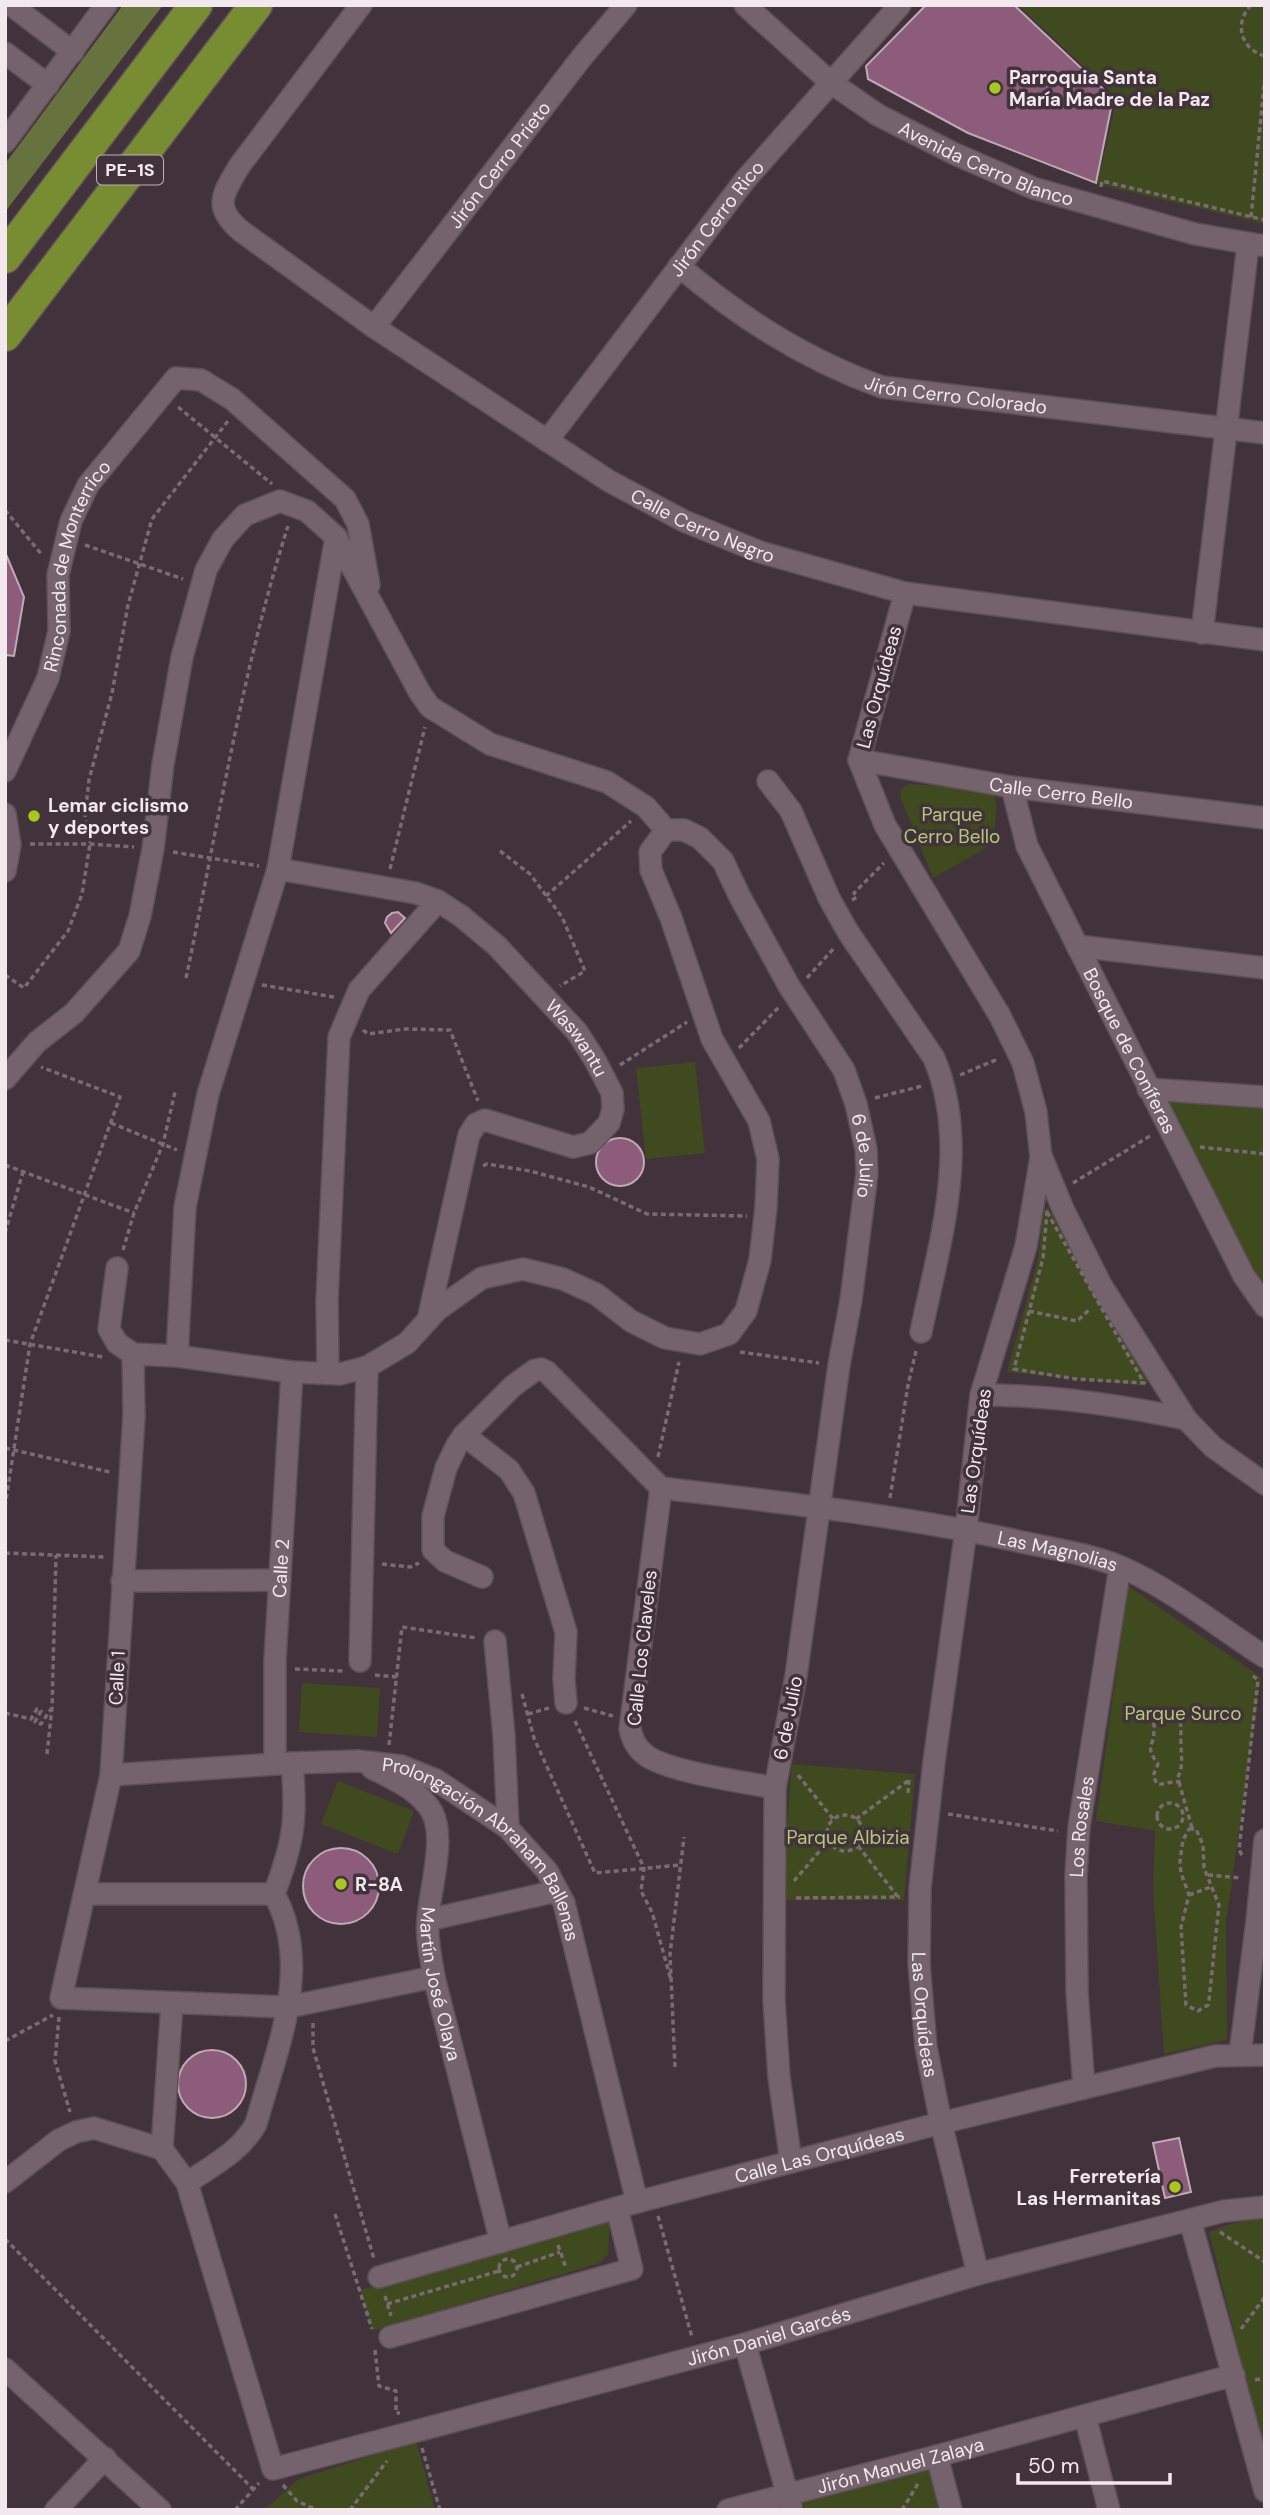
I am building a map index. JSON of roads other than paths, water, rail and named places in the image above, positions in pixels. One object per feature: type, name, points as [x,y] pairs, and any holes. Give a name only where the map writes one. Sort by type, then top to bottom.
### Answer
[{"type":"highway","name":"PE-1S","points":[[5,257],[196,5]]},
{"type":"highway","name":"PE-1S","points":[[5,334],[256,5]]},
{"type":"street","points":[[11,5],[74,52]]},
{"type":"street","points":[[5,142],[74,52],[106,5]]},
{"type":"street","name":"Calle Cerro Negro","points":[[361,5],[240,166],[223,195],[227,219],[240,231],[374,327],[609,481],[684,521],[760,552],[905,593],[1265,640]]},
{"type":"street","name":"Jirón Cerro Prieto","points":[[374,327],[566,78],[626,5]]},
{"type":"street","name":"Avenida Cerro Blanco","points":[[745,5],[830,82],[878,116],[955,154],[1033,188],[1195,234],[1256,246]]},
{"type":"street","name":"Jirón Cerro Rico","points":[[547,441],[745,180],[900,5]]},
{"type":"street","points":[[5,53],[48,85]]},
{"type":"street","points":[[1202,633],[1226,428],[1256,246]]},
{"type":"street","name":"Jirón Cerro Colorado","points":[[679,265],[744,317],[799,351],[843,373],[882,387],[1265,433]]},
{"type":"street","name":"Rinconada de Monterrico","points":[[5,771],[48,678],[59,631],[58,575],[71,521],[88,485],[170,386],[201,380],[240,406],[345,499],[358,524],[372,602]]},
{"type":"street","points":[[5,1079],[37,1042],[74,1013],[129,951],[140,916],[153,849],[163,764],[182,657],[206,570],[223,540],[245,515],[279,501],[307,511],[336,537],[430,707],[491,744],[607,782],[646,807],[666,830],[650,852],[651,870],[671,918],[712,1039],[759,1121],[768,1159],[760,1260],[746,1311],[729,1334],[692,1343],[665,1338],[631,1321],[596,1294],[574,1284],[523,1269],[482,1278],[437,1310],[407,1343],[367,1367],[340,1374],[292,1372],[177,1356],[133,1354],[117,1343],[110,1329],[117,1268]]},
{"type":"street","points":[[177,1356],[185,1207],[208,1094],[278,869],[336,537]]},
{"type":"street","name":"Las Orquídeas","points":[[905,593],[859,760],[885,825],[1000,1016],[1023,1063],[1036,1112],[1041,1157],[1026,1246],[981,1395],[966,1530],[928,1811],[920,1897],[921,1997],[926,2048],[941,2123],[978,2274]]},
{"type":"street","name":"Calle Cerro Bello","points":[[859,760],[1012,787],[1265,818]]},
{"type":"street","points":[[768,781],[791,811],[837,912],[934,1058],[943,1080],[950,1108],[953,1152],[943,1226],[921,1332]]},
{"type":"street","name":"Bosque de Coníferas","points":[[1012,787],[1027,846],[1244,1276],[1265,1307]]},
{"type":"street","points":[[5,814],[10,845],[5,871]]},
{"type":"street","name":"6 de Julio","points":[[666,830],[684,830],[700,838],[723,861],[789,986],[844,1070],[856,1104],[866,1149],[867,1173],[851,1300],[839,1365],[796,1676],[775,1788],[777,1898],[774,2000],[779,2077],[791,2162]]},
{"type":"street","name":"Waswantu","points":[[278,869],[416,893],[438,901],[461,916],[497,946],[577,1032],[612,1093],[613,1109],[609,1122],[590,1143],[573,1147],[485,1120],[476,1124],[469,1135],[428,1320]]},
{"type":"street","points":[[328,1373],[327,1301],[340,1037],[359,990],[438,901]]},
{"type":"street","points":[[1077,946],[1265,968]]},
{"type":"street","points":[[1148,1089],[1265,1097]]},
{"type":"street","points":[[1041,1157],[1101,1285],[1186,1419],[1213,1447],[1265,1484]]},
{"type":"street","name":"Calle 1","points":[[133,1354],[134,1416],[111,1775],[61,1998],[172,2003]]},
{"type":"street","points":[[360,1669],[367,1367]]},
{"type":"street","points":[[482,1577],[445,1560],[433,1550],[433,1516],[446,1468],[464,1435],[513,1386],[535,1370],[547,1371],[657,1484]]},
{"type":"street","name":"Calle 2","points":[[274,1894],[291,1846],[295,1821],[283,1764],[275,1668],[292,1372]]},
{"type":"street","points":[[981,1395],[1024,1395],[1130,1408],[1186,1419]]},
{"type":"street","points":[[464,1435],[509,1470],[524,1493],[566,1632],[566,1703]]},
{"type":"street","name":"Las Magnolias","points":[[657,1484],[966,1530],[1083,1556],[1120,1567],[1152,1583],[1265,1657]]},
{"type":"street","name":"Calle Los Claveles","points":[[657,1484],[630,1729],[634,1743],[647,1756],[665,1765],[775,1788]]},
{"type":"street","name":"Los Rosales","points":[[1084,2088],[1075,1928],[1079,1835],[1120,1567]]},
{"type":"street","points":[[122,1581],[280,1580]]},
{"type":"street","points":[[495,1641],[504,1736],[508,1828]]},
{"type":"street","name":"Prolongación Abraham Ballenas","points":[[111,1775],[358,1761],[401,1766],[436,1780],[508,1828],[547,1871],[564,1903],[645,2200]]},
{"type":"street","name":"Martín José Olaya","points":[[358,1761],[415,1792],[432,1813],[438,1840],[428,1920],[434,1977],[501,2242]]},
{"type":"street","points":[[1240,2054],[1265,1840]]},
{"type":"street","points":[[428,1920],[557,1891]]},
{"type":"street","points":[[5,2182],[59,2140],[94,2128],[163,2149],[187,2183],[235,2151],[247,2140],[256,2124],[288,2007],[293,1954],[289,1932],[274,1894],[85,1894]]},
{"type":"street","points":[[163,2149],[172,2003],[288,2007],[434,1977]]},
{"type":"street","name":"Calle Las Orquídeas","points":[[379,2277],[645,2200],[941,2123],[1215,2056],[1265,2055]]},
{"type":"street","name":"Jirón Daniel Garcés","points":[[187,2183],[273,2469],[745,2344],[978,2274],[1224,2211],[1265,2207]]},
{"type":"street","points":[[379,2339],[632,2269],[617,2208]]},
{"type":"street","points":[[1190,2220],[1265,2491]]},
{"type":"street","points":[[745,2344],[790,2503]]},
{"type":"street","points":[[5,2369],[160,2510]]},
{"type":"street","name":"Jirón Manuel Zalaya","points":[[728,2510],[790,2503],[937,2456],[1234,2375]]},
{"type":"street","points":[[1085,2416],[1109,2510]]},
{"type":"street","points":[[937,2456],[951,2510]]},
{"type":"street","points":[[56,2510],[105,2458]]},
{"type":"place","name":"Parroquia Santa María Madre de la Paz","points":[[995,88]]},
{"type":"place","name":"Lemar ciclismo y deportes","points":[[34,816]]},
{"type":"place","name":"R-8A","points":[[341,1884]]},
{"type":"place","name":"Ferretería Las Hermanitas","points":[[1175,2187]]},
{"type":"park label","name":"Parque Cerro Bello","points":[[952,825]]},
{"type":"park label","name":"Parque Surco","points":[[1183,1713]]},
{"type":"park label","name":"Parque Albizia","points":[[848,1837]]}]
